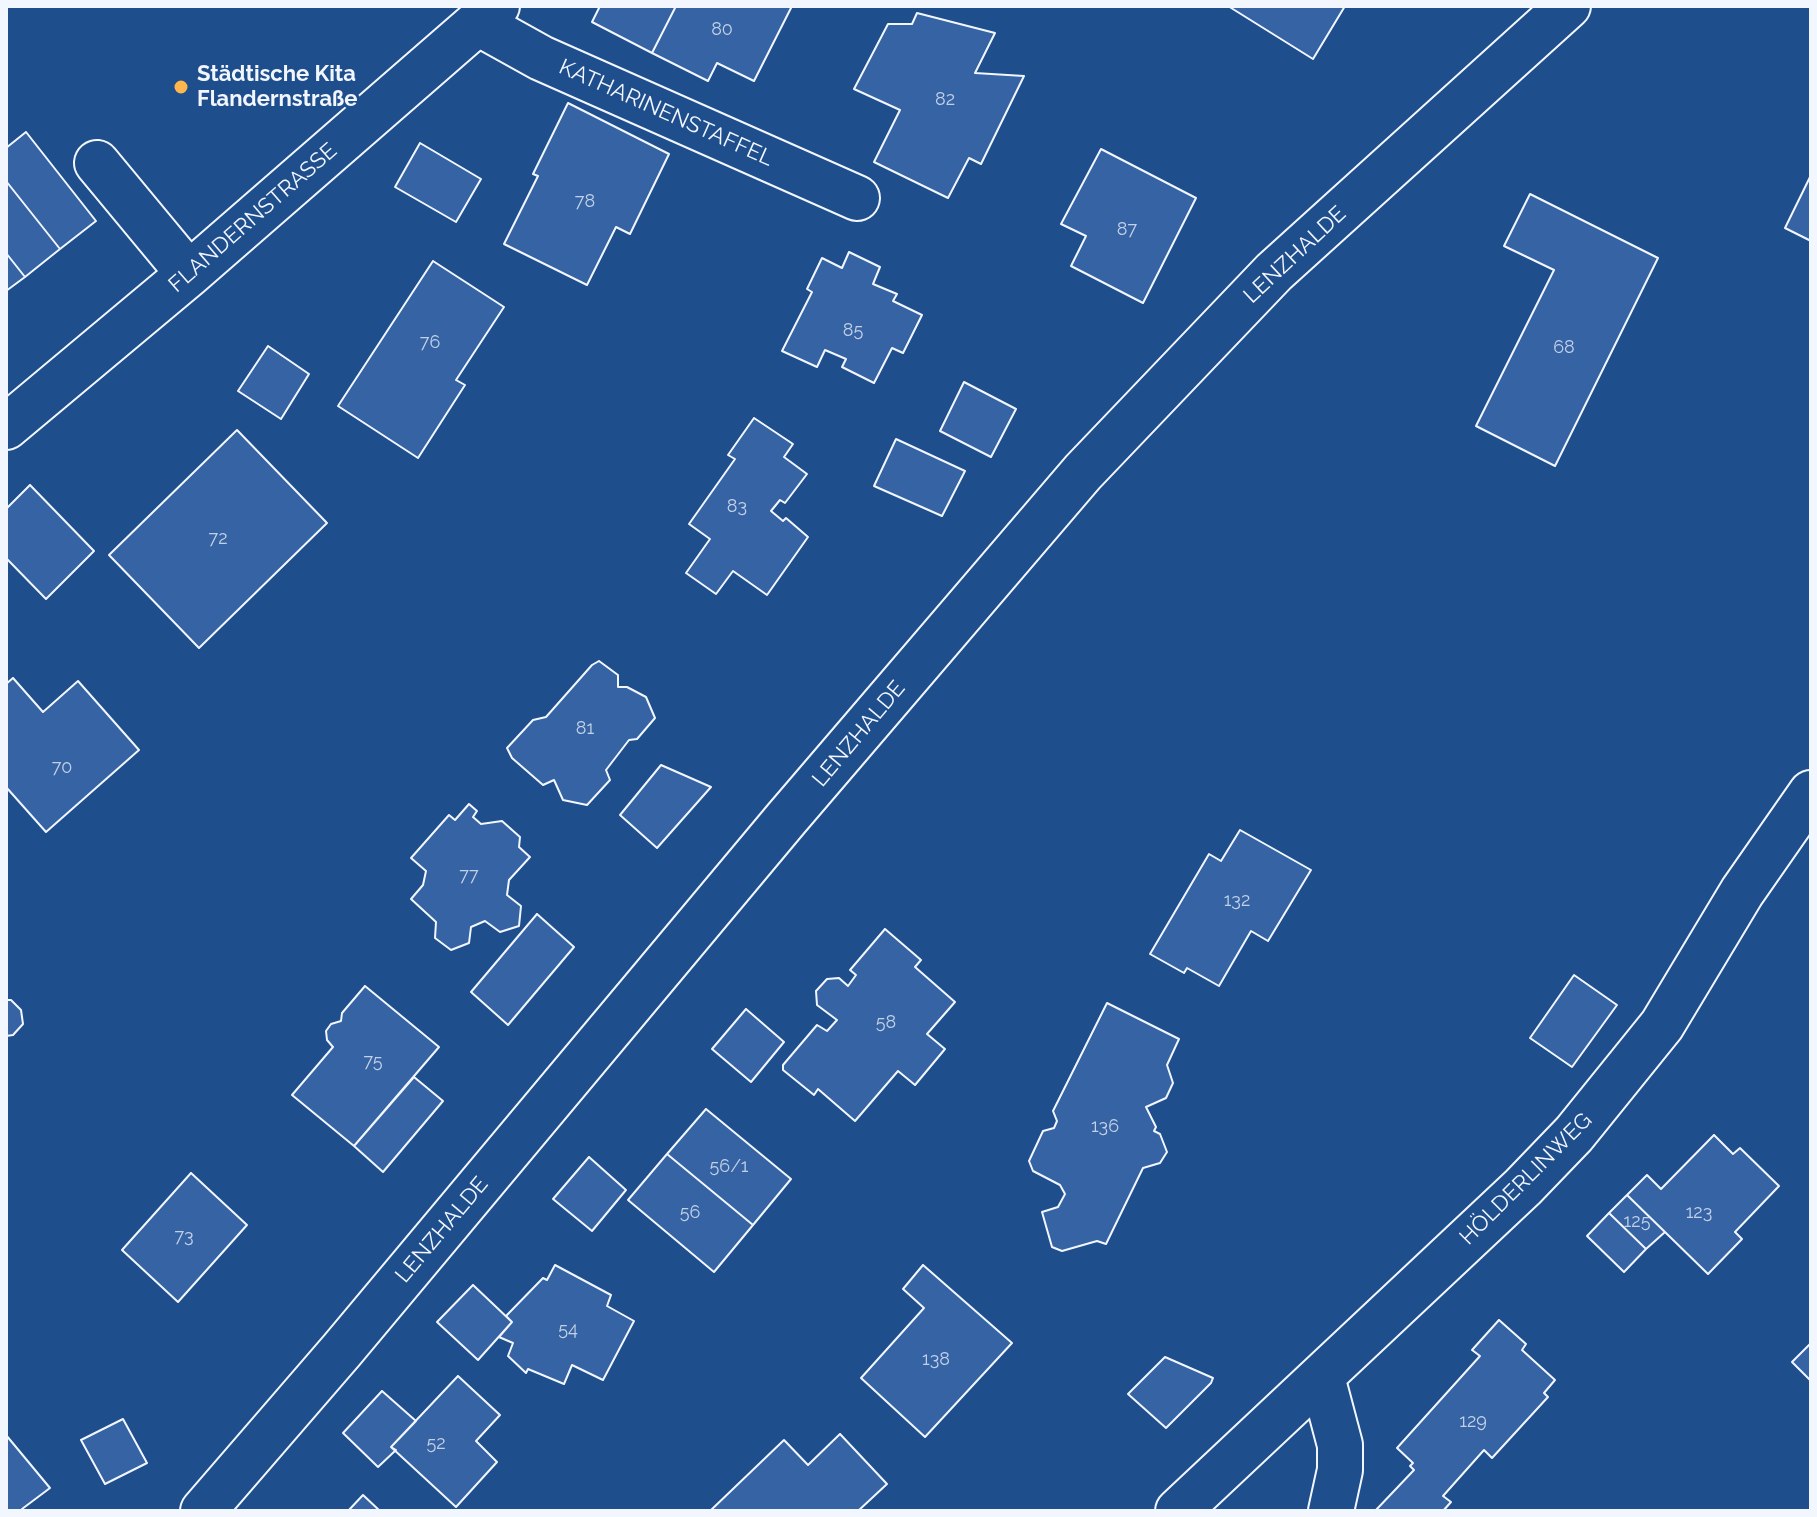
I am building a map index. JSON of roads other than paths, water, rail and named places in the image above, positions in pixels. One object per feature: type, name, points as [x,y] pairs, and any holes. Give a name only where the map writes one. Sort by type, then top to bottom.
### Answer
[{"type":"street","name":"LENZHALDE","points":[[203,1511],[1083,472],[1274,272],[1568,6]]},
{"type":"street","name":"KATHARINENSTAFFEL","points":[[488,15],[541,58],[857,198]]},
{"type":"street","name":"FLANDERNSTRASSE","points":[[6,427],[189,274],[488,15]]},
{"type":"street","points":[[97,163],[189,274]]},
{"type":"street","name":"HÖLDERLINWEG","points":[[1178,1511],[1523,1187],[1574,1134],[1662,1025],[1742,892],[1811,793]]},
{"type":"street","points":[[1322,1377],[1340,1445],[1338,1483],[1331,1511]]},
{"type":"place","name":"Städtische Kita Flandernstraße","points":[[181,87]]}]
